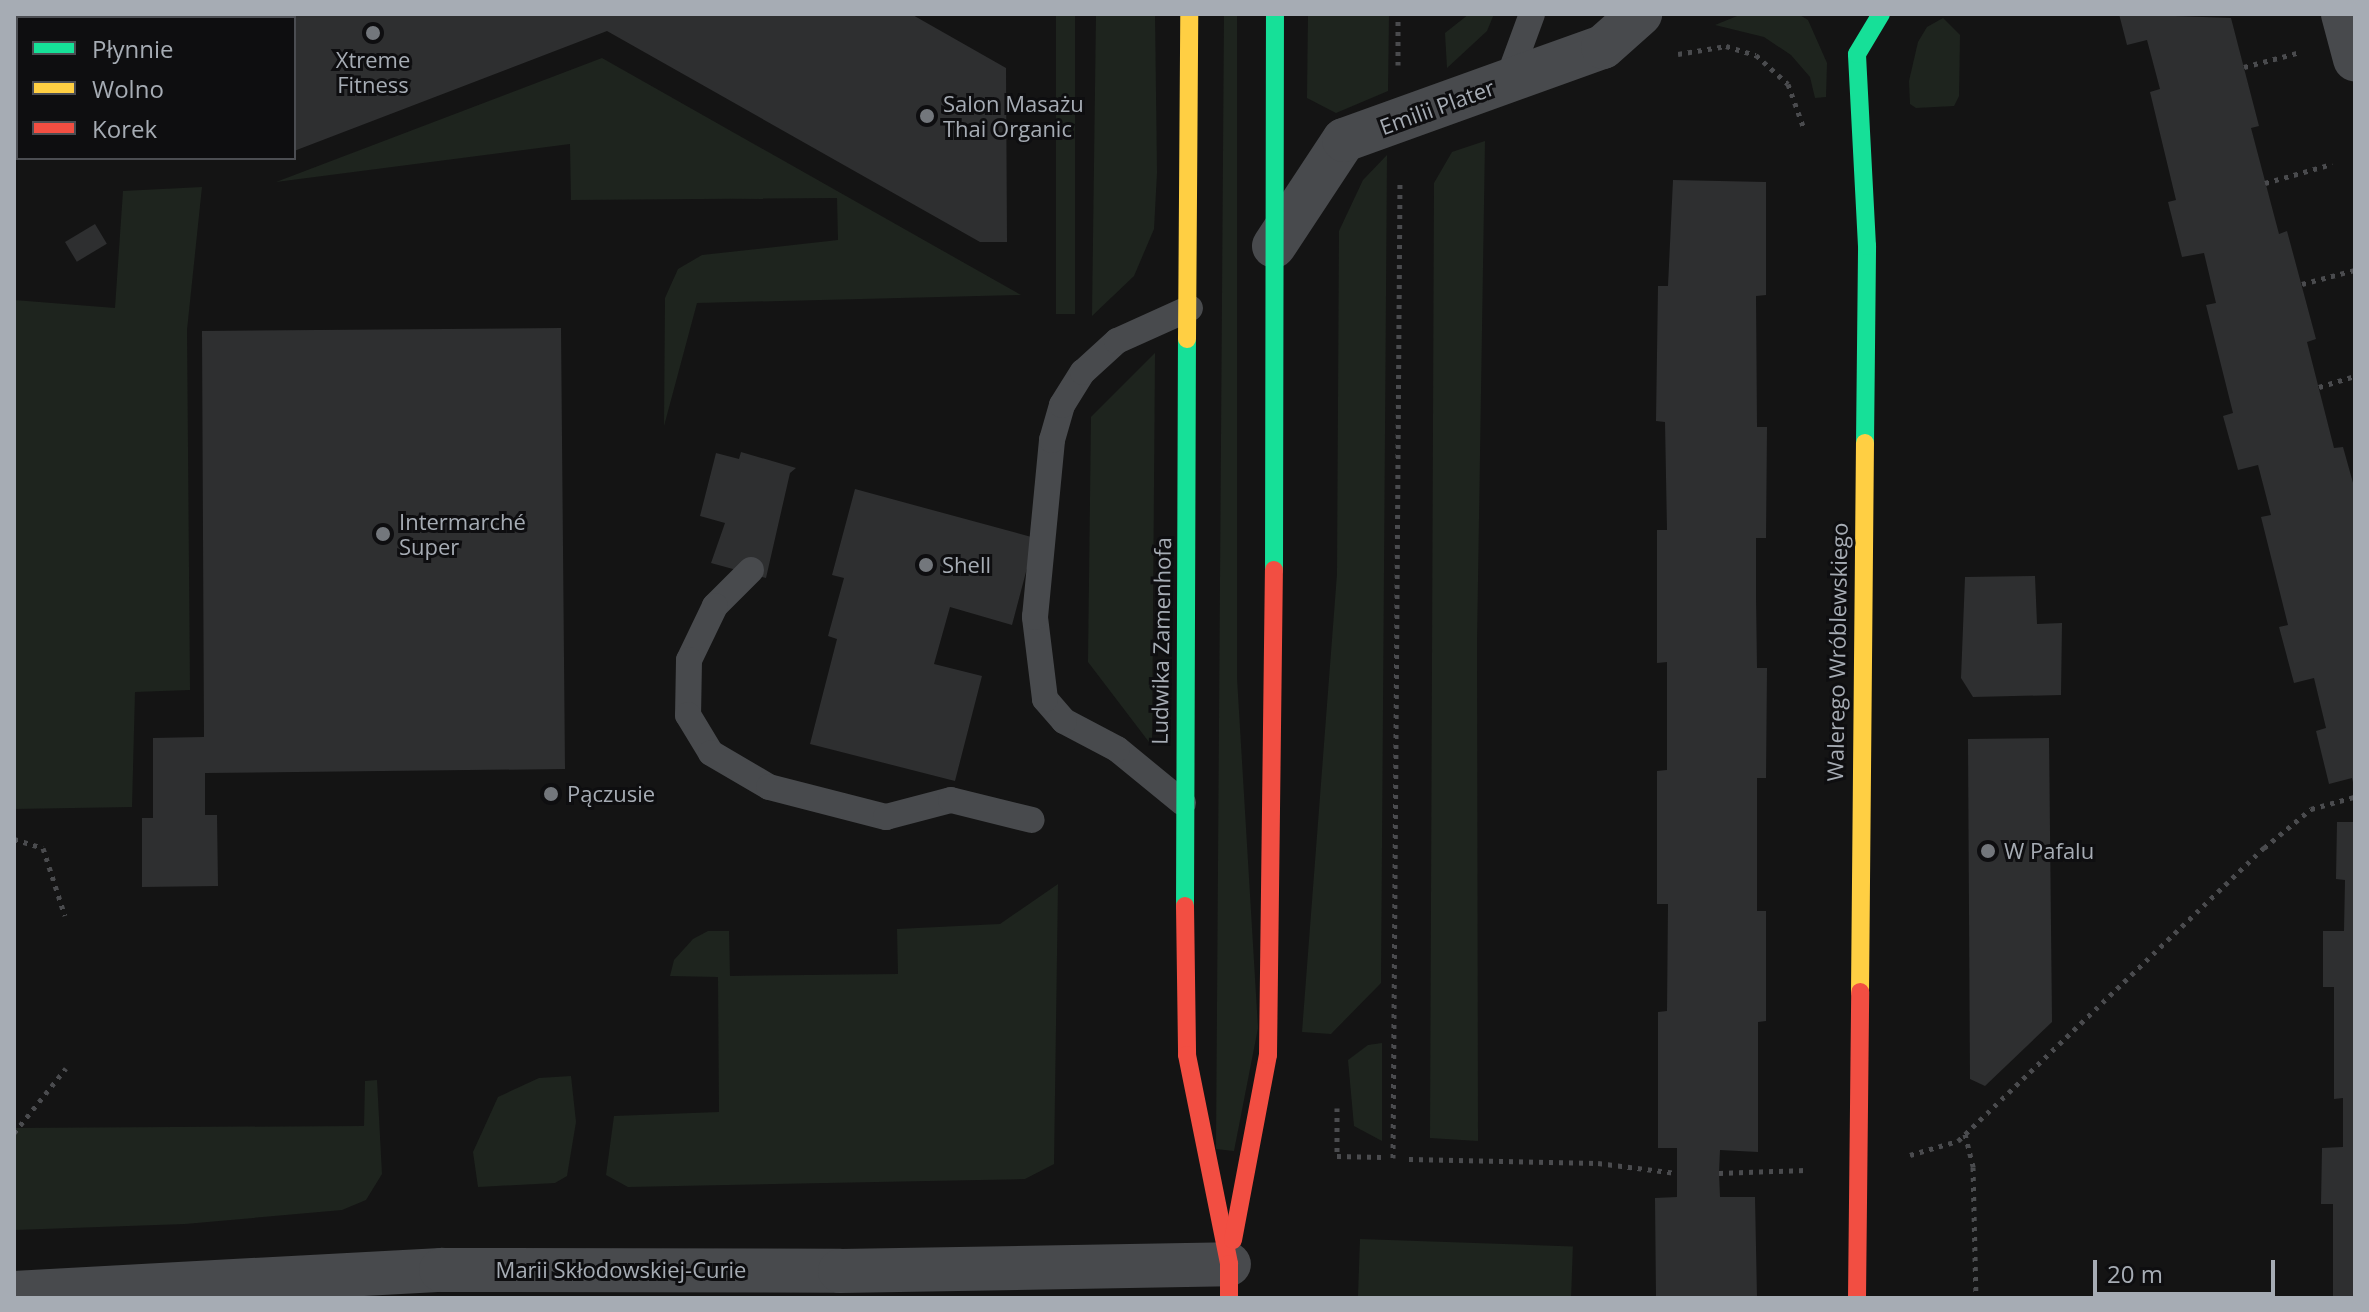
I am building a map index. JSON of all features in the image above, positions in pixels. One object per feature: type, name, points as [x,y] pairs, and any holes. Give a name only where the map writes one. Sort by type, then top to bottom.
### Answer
[{"type":"main road","name":"Ludwika Zamenhofa","points":[[1189,14],[1190,308],[1183,803],[1187,1055],[1229,1281]]},
{"type":"main road","points":[[1229,1281],[1268,1055],[1274,840],[1275,14]]},
{"type":"main road","name":"Walerego Wróblewskiego","points":[[1857,1298],[1855,1164],[1867,246],[1857,54],[1881,14]]},
{"type":"street","name":"Emilii Plater","points":[[1274,246],[1344,140],[1603,47],[1640,14]]},
{"type":"street","points":[[2343,14],[2355,59]]},
{"type":"street","name":"Marii Skłodowskiej-Curie","points":[[14,1293],[840,1271],[1229,1281]]},
{"type":"lane","points":[[1507,82],[1532,14]]},
{"type":"lane","points":[[1183,803],[1126,755],[1064,721],[1045,699],[1035,617],[1052,440],[1062,405],[1083,372],[1117,341],[1190,308]]},
{"type":"lane","points":[[751,570],[715,606],[689,660],[688,715],[711,753],[769,787],[886,817],[951,800],[1032,820]]},
{"type":"path","points":[[1398,14],[1398,73]]},
{"type":"path","points":[[1666,59],[1694,49],[1742,49],[1774,67],[1788,84],[1804,128],[1862,123]]},
{"type":"path","points":[[2244,67],[2302,51]]},
{"type":"path","points":[[2265,183],[2332,164]]},
{"type":"path","points":[[1393,1158],[1400,176]]},
{"type":"path","points":[[2302,284],[2355,270]]},
{"type":"path","points":[[2319,387],[2355,376]]},
{"type":"path","points":[[1719,1173],[1855,1164],[1932,1152],[1965,1133],[2264,848],[2311,809],[2354,797]]},
{"type":"path","points":[[14,839],[43,848],[65,916]]},
{"type":"path","points":[[14,1133],[66,1068]]},
{"type":"path","points":[[1337,1108],[1337,1156],[1382,1157]]},
{"type":"path","points":[[1965,1133],[1973,1167],[1976,1298]]},
{"type":"path","points":[[1409,1159],[1598,1163],[1676,1173]]},
{"type":"shaded area","points":[[1056,14],[1075,14],[1075,314],[1056,314]]},
{"type":"shaded area","points":[[1096,14],[1155,14],[1157,173],[1154,229],[1134,276],[1092,316]]},
{"type":"shaded area","points":[[1224,14],[1237,14],[1237,678],[1258,1028],[1234,1151],[1216,1149]]},
{"type":"shaded area","points":[[1308,14],[1389,14],[1388,91],[1336,113],[1307,98]]},
{"type":"shaded area","points":[[1469,14],[1494,14],[1487,31],[1447,68],[1445,33]]},
{"type":"shaded area","points":[[1742,14],[1798,14],[1808,20],[1827,63],[1826,97],[1815,98],[1810,77],[1791,55],[1764,37],[1715,25]]},
{"type":"shaded area","points":[[1943,18],[1960,35],[1959,96],[1954,106],[1916,108],[1910,104],[1909,81],[1918,42],[1927,27]]},
{"type":"shaded area","points":[[602,58],[1021,295],[697,303],[664,426],[665,298],[678,269],[702,255],[838,240],[837,198],[571,200],[570,144],[276,182]]},
{"type":"shaded area","points":[[1485,141],[1477,643],[1478,1141],[1430,1138],[1434,183],[1452,152]]},
{"type":"shaded area","points":[[1387,155],[1381,983],[1331,1034],[1302,1032],[1337,574],[1339,231],[1363,180]]},
{"type":"shaded area","points":[[202,187],[187,330],[190,690],[135,692],[132,807],[14,809],[14,300],[115,308],[123,191]]},
{"type":"shaded area","points":[[1155,353],[1152,746],[1088,662],[1091,417]]},
{"type":"shaded area","points":[[1058,884],[1054,1164],[1025,1179],[628,1187],[606,1175],[614,1116],[719,1112],[718,977],[670,976],[674,960],[693,939],[708,931],[729,931],[730,976],[898,974],[897,929],[1000,924]]},
{"type":"shaded area","points":[[1382,1043],[1382,1141],[1354,1126],[1348,1060],[1368,1045]]},
{"type":"shaded area","points":[[571,1076],[576,1122],[567,1176],[555,1183],[478,1187],[473,1152],[498,1097],[539,1078]]},
{"type":"shaded area","points":[[377,1080],[382,1174],[366,1200],[342,1210],[185,1224],[14,1230],[14,1128],[364,1126],[365,1081]]},
{"type":"shaded area","points":[[1360,1239],[1573,1246],[1571,1298],[1358,1298]]},
{"type":"building","points":[[911,14],[1006,68],[1007,242],[980,242],[607,31],[296,150],[296,16],[242,16]]},
{"type":"building","points":[[2119,14],[2231,18],[2259,126],[2251,128],[2279,234],[2287,231],[2316,339],[2307,342],[2334,448],[2343,447],[2355,490],[2355,791],[2352,778],[2329,784],[2316,731],[2326,728],[2314,678],[2294,683],[2279,627],[2288,625],[2261,517],[2271,515],[2258,465],[2238,470],[2223,416],[2233,413],[2206,305],[2216,303],[2204,253],[2182,257],[2168,202],[2176,200],[2150,92],[2160,89],[2147,40],[2127,45]]},
{"type":"building","points":[[1673,180],[1766,182],[1766,295],[1756,296],[1757,427],[1767,427],[1766,538],[1756,538],[1756,597],[1757,668],[1767,668],[1766,778],[1757,778],[1757,911],[1766,911],[1766,1021],[1758,1022],[1758,1152],[1720,1150],[1719,1173],[1720,1197],[1755,1197],[1757,1298],[1656,1298],[1655,1198],[1677,1197],[1677,1148],[1658,1148],[1658,1012],[1667,1011],[1668,904],[1657,904],[1657,771],[1667,770],[1667,662],[1657,663],[1657,530],[1667,530],[1665,422],[1656,421],[1658,286],[1668,286]]},
{"type":"building","points":[[95,224],[107,244],[77,262],[65,242]]},
{"type":"building","name":"Intermarché Super","points":[[561,328],[565,769],[205,773],[205,815],[217,815],[218,886],[142,887],[142,818],[153,818],[153,738],[204,737],[202,331]]},
{"type":"building","points":[[741,452],[796,468],[790,473],[766,578],[711,563],[725,523],[700,516],[716,453],[739,459]]},
{"type":"building","points":[[855,489],[1035,538],[1012,625],[950,607],[934,664],[982,676],[955,781],[810,744],[837,639],[828,636],[844,578],[832,575]]},
{"type":"building","points":[[2035,576],[2037,624],[2062,623],[2061,695],[1973,697],[1961,678],[1965,577]]},
{"type":"building","points":[[2049,738],[2052,1022],[1985,1086],[1970,1079],[1968,739]]},
{"type":"building","points":[[2337,822],[2355,822],[2355,1298],[2333,1298],[2333,1204],[2321,1204],[2322,1148],[2343,1147],[2343,1098],[2334,1099],[2334,987],[2323,987],[2323,931],[2344,931],[2345,880],[2336,879]]},
{"type":"traffic: fast","points":[[1274,570],[1275,14]]},
{"type":"traffic: fast","points":[[1865,443],[1867,246],[1857,54],[1881,14]]},
{"type":"traffic: fast","points":[[1185,906],[1187,339]]},
{"type":"traffic: slow","points":[[1187,339],[1189,14]]},
{"type":"traffic: slow","points":[[1860,992],[1865,443]]},
{"type":"traffic: jam","points":[[1233,1240],[1268,1055],[1274,570]]},
{"type":"traffic: jam","points":[[1185,906],[1187,1055],[1229,1264],[1229,1298]]},
{"type":"traffic: jam","points":[[1857,1298],[1860,992]]},
{"type":"place","name":"Xtreme Fitness","points":[[373,33]]},
{"type":"place","name":"Salon Masażu Thai Organic","points":[[927,116]]},
{"type":"place","name":"Intermarché Super","points":[[383,534]]},
{"type":"place","name":"Shell","points":[[926,565]]},
{"type":"place","name":"Pączusie","points":[[551,794]]},
{"type":"place","name":"W Pafalu","points":[[1988,851]]}]
